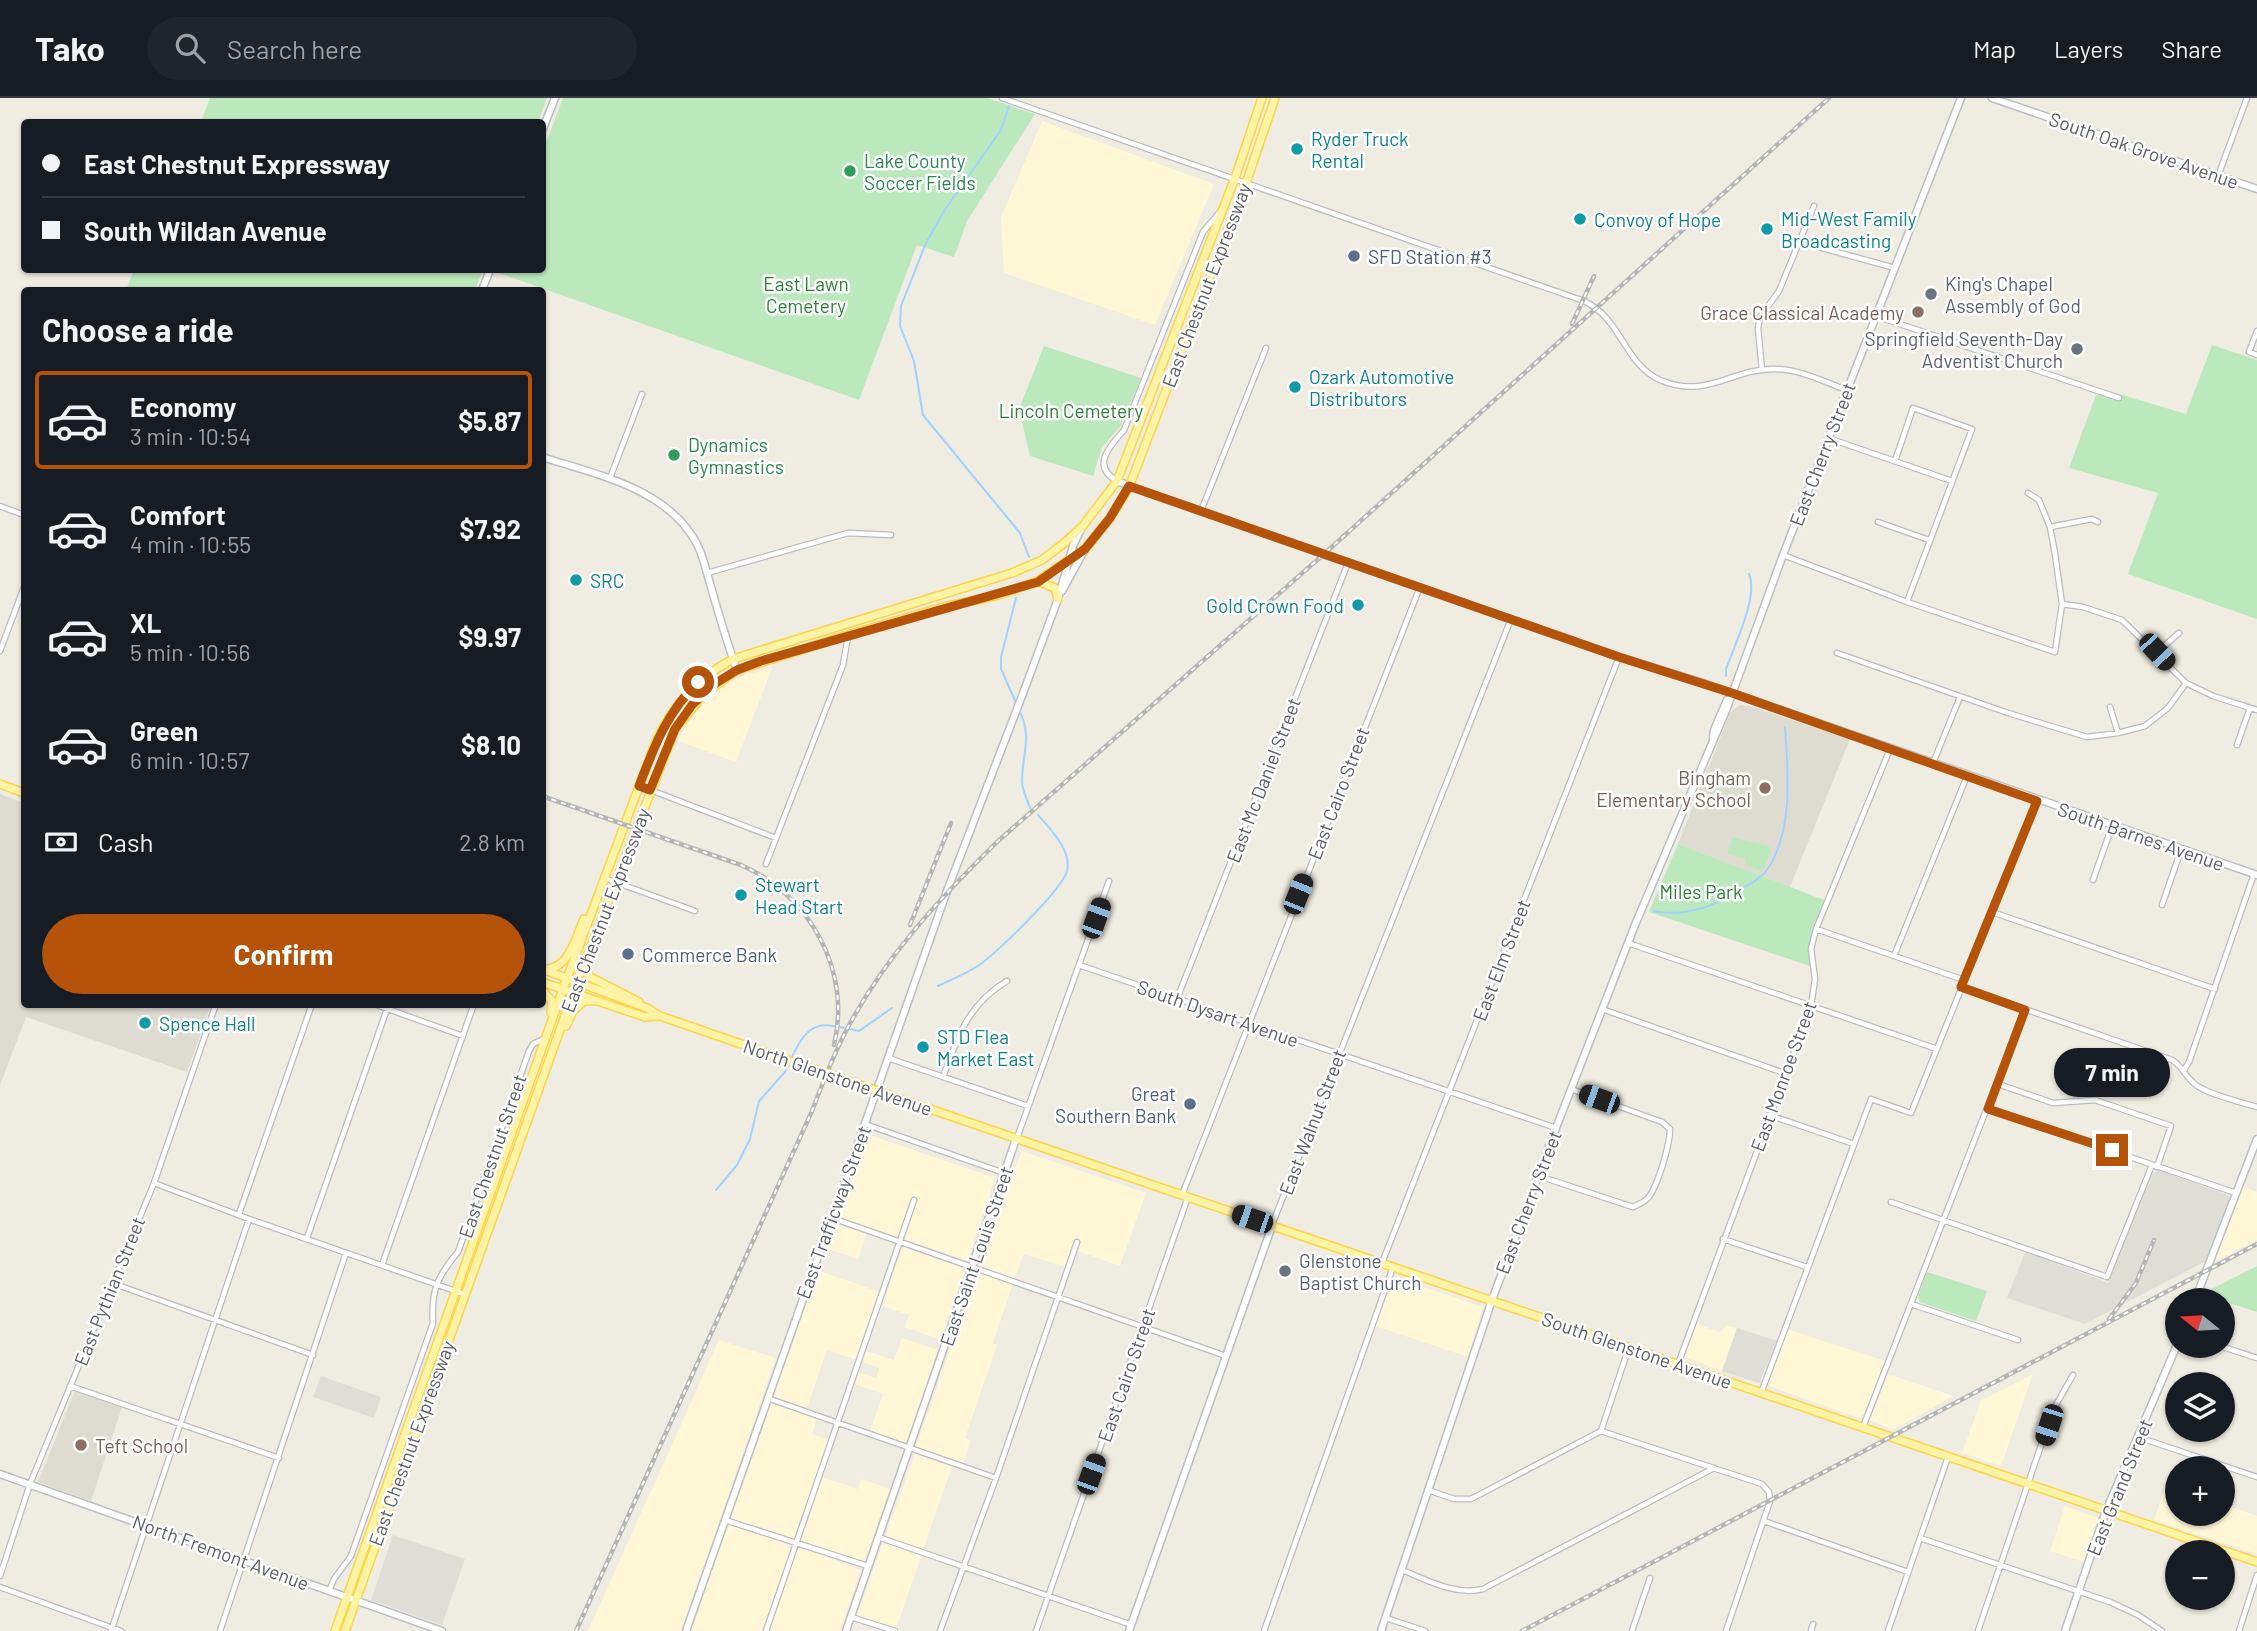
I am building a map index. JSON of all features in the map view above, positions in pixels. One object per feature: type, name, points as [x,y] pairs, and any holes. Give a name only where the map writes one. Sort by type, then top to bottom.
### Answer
[{"type":"main road","name":"East Chestnut Expressway","points":[[335,1631],[563,989],[663,726],[676,705],[698,682],[733,659],[1012,573],[1042,559],[1082,527],[1118,481],[1235,178],[1262,98]]},
{"type":"main road","name":"East Chestnut Expressway","points":[[345,1631],[573,992],[675,729],[704,694],[737,670],[940,608],[998,595],[1038,582],[1085,549],[1110,518],[1129,486],[1246,183],[1275,98]]},
{"type":"main road","points":[[1038,582],[1055,588],[1058,599]]},
{"type":"main road","points":[[0,784],[21,792]]},
{"type":"main road","points":[[546,969],[555,968],[568,956],[597,888],[604,878]]},
{"type":"main road","points":[[587,957],[586,969],[590,977],[647,1008]]},
{"type":"main road","name":"North Glenstone Avenue","points":[[546,970],[647,1008],[660,1016],[1016,1139]]},
{"type":"main road","name":"North Glenstone Avenue","points":[[546,983],[645,1017],[660,1016]]},
{"type":"main road","points":[[546,994],[551,1001],[549,1028]]},
{"type":"main road","points":[[533,1103],[545,1084],[573,1011],[584,1001],[599,1001]]},
{"type":"main road","name":"South Glenstone Avenue","points":[[1016,1139],[2257,1562]]},
{"type":"street","points":[[546,121],[555,98]]},
{"type":"street","points":[[1002,98],[1016,100],[1597,307],[1619,332],[1633,358],[1645,372],[1660,380],[1675,385],[1697,387],[1719,384],[1762,370],[1790,371],[1847,390]]},
{"type":"street","name":"East Cherry Street","points":[[1381,1631],[1492,1300],[1556,1128],[1628,943],[1712,741],[1722,707],[1732,693],[1961,98]]},
{"type":"street","name":"South Oak Grove Avenue","points":[[1992,98],[2257,189]]},
{"type":"street","points":[[2218,176],[2247,98]]},
{"type":"street","points":[[1118,481],[1107,475],[1103,466],[1105,456],[1124,430],[1203,232],[1224,206]]},
{"type":"street","points":[[1762,370],[1758,328],[1760,317],[1779,291],[1814,206]]},
{"type":"street","points":[[1800,242],[1895,268]]},
{"type":"street","points":[[1876,316],[2119,398]]},
{"type":"street","points":[[2257,331],[2249,352],[2257,355]]},
{"type":"street","points":[[1201,511],[1266,348]]},
{"type":"street","points":[[609,479],[642,394]]},
{"type":"street","points":[[1895,461],[1913,408],[1972,429],[1907,602]]},
{"type":"street","points":[[1828,438],[1952,481]]},
{"type":"street","points":[[546,458],[647,495],[668,509],[687,528],[699,547],[737,670]]},
{"type":"street","name":"South Barnes Avenue","points":[[1118,481],[1619,657],[1732,693],[2256,875]]},
{"type":"street","points":[[1783,555],[1907,602],[2055,652],[2062,604],[2050,527],[2039,500],[2028,493]]},
{"type":"street","points":[[0,506],[21,514]]},
{"type":"street","points":[[2050,527],[2092,519],[2098,522]]},
{"type":"street","points":[[1878,522],[1929,540]]},
{"type":"street","name":"East Trafficway Street","points":[[686,1631],[971,826],[1021,700],[1082,527]]},
{"type":"street","points":[[706,573],[848,533],[891,535]]},
{"type":"street","name":"East Trafficway Street","points":[[1058,599],[1085,549]]},
{"type":"street","name":"East Mc Daniel Street","points":[[1177,999],[1349,562]]},
{"type":"street","name":"East Cairo Street","points":[[1036,1631],[1143,1326],[1185,1196],[1248,1023],[1420,586]]},
{"type":"street","points":[[0,651],[21,595]]},
{"type":"street","points":[[2062,604],[2083,607],[2122,620],[2186,683],[2213,696],[2257,710]]},
{"type":"street","name":"East Walnut Street","points":[[1130,1628],[1272,1226],[1511,619]]},
{"type":"street","points":[[2157,652],[2179,632]]},
{"type":"street","points":[[766,864],[843,665],[848,635]]},
{"type":"street","points":[[1837,653],[2087,737],[2146,726],[2168,708],[2186,683]]},
{"type":"street","name":"East Elm Street","points":[[1382,1263],[1619,657]]},
{"type":"street","points":[[1933,764],[1960,696]]},
{"type":"street","points":[[2110,707],[2118,733]]},
{"type":"street","points":[[2237,745],[2250,708]]},
{"type":"street","name":"East Monroe Street","points":[[1678,1364],[1811,1006],[1815,979],[1811,949],[1816,929],[1890,749]]},
{"type":"street","points":[[1894,956],[1967,776]]},
{"type":"street","points":[[639,786],[776,838]]},
{"type":"street","points":[[1761,1393],[1871,1099],[1911,1113],[2037,801]]},
{"type":"street","points":[[2093,880],[2112,826]]},
{"type":"street","points":[[2162,905],[2181,850]]},
{"type":"street","points":[[2184,1070],[2256,875]]},
{"type":"street","points":[[604,878],[695,911]]},
{"type":"street","name":"East Saint Louis Street","points":[[846,1631],[1016,1139],[1109,881]]},
{"type":"street","points":[[1992,912],[2215,989]]},
{"type":"street","points":[[1816,929],[1964,980]]},
{"type":"street","points":[[1628,943],[1937,1049]]},
{"type":"street","name":"South Dysart Avenue","points":[[1079,965],[1556,1128]]},
{"type":"street","points":[[943,1077],[965,1021],[991,991],[1007,981]]},
{"type":"street","points":[[1961,987],[2172,1060],[2200,1088],[2257,1107]]},
{"type":"street","name":"East Pythian Street","points":[[0,1576],[30,1484],[154,1183],[215,1008]]},
{"type":"street","points":[[239,1214],[311,1008]]},
{"type":"street","points":[[382,1265],[473,1008]]},
{"type":"street","points":[[307,1238],[387,1009],[463,1036]]},
{"type":"street","points":[[1602,1009],[1784,1073]]},
{"type":"street","points":[[1863,1427],[2025,1010]]},
{"type":"street","name":"East Chestnut Street","points":[[329,1591],[334,1579],[351,1556],[425,1346],[433,1323],[431,1301],[442,1270],[458,1252],[529,1051],[533,1044],[545,1039]]},
{"type":"street","points":[[888,1058],[1028,1106]]},
{"type":"street","points":[[1891,1202],[2107,1277],[2171,1126],[2095,1100],[2053,1103],[1998,1084]]},
{"type":"street","points":[[1539,1177],[1633,1207],[1651,1195],[1670,1140],[1670,1129],[1662,1122],[1571,1089]]},
{"type":"street","points":[[1988,1109],[2236,1193]]},
{"type":"street","points":[[1769,1115],[1854,1144]]},
{"type":"street","points":[[865,1124],[1005,1173]]},
{"type":"street","points":[[2200,1288],[2257,1139]]},
{"type":"street","points":[[154,1183],[464,1294]]},
{"type":"street","points":[[765,1631],[914,1200]]},
{"type":"street","points":[[831,1217],[1226,1356]]},
{"type":"street","points":[[112,1630],[249,1219]]},
{"type":"street","points":[[1723,1239],[1807,1267]]},
{"type":"street","points":[[940,1631],[1077,1242]]},
{"type":"street","points":[[220,1631],[346,1252]]},
{"type":"street","points":[[1264,1631],[1392,1266]]},
{"type":"street","points":[[112,1283],[313,1355]]},
{"type":"street","points":[[1912,1304],[2018,1340]]},
{"type":"street","points":[[1428,1490],[1454,1499],[1471,1499],[1601,1431],[1629,1347]]},
{"type":"street","points":[[2235,1351],[2257,1359]]},
{"type":"street","name":"East Grand Street","points":[[2065,1631],[2106,1511],[2171,1358]]},
{"type":"street","points":[[1978,1631],[2053,1410],[2073,1375]]},
{"type":"street","points":[[70,1385],[279,1458]]},
{"type":"street","points":[[768,1398],[996,1478]]},
{"type":"street","points":[[1601,1431],[1762,1484],[1769,1492],[1770,1501],[1764,1521],[1726,1631]]},
{"type":"street","points":[[2138,1437],[2257,1477]]},
{"type":"street","points":[[1888,1631],[1948,1457]]},
{"type":"street","points":[[1402,1570],[1454,1590],[1483,1589],[1714,1468]]},
{"type":"street","name":"North Fremont Avenue","points":[[0,1474],[442,1631]]},
{"type":"street","points":[[725,1520],[868,1566]]},
{"type":"street","points":[[1764,1521],[1908,1572]]},
{"type":"street","points":[[878,1537],[963,1565],[1130,1628]]},
{"type":"street","points":[[1920,1538],[2120,1606],[2162,1631]]},
{"type":"street","points":[[2239,1631],[2257,1575]]},
{"type":"street","points":[[1632,1631],[1650,1578]]},
{"type":"street","points":[[0,1587],[112,1630],[121,1631]]},
{"type":"street","points":[[851,1617],[894,1631]]},
{"type":"street","points":[[1386,1618],[1425,1631]]},
{"type":"street","points":[[1811,1631],[1813,1624]]},
{"type":"shaded area","points":[[1042,121],[1214,184],[1155,325],[1004,273],[1001,217]]},
{"type":"shaded area","points":[[772,668],[736,762],[678,741],[686,725],[703,704],[723,686],[745,675]]},
{"type":"shaded area","name":"Bingham Elementary School","points":[[1739,705],[1850,739],[1790,887],[1678,844],[1730,713]]},
{"type":"shaded area","points":[[0,794],[21,802],[21,1008],[210,1008],[187,1072],[26,1017],[0,1085]]},
{"type":"shaded area","points":[[867,1134],[995,1178],[968,1261],[837,1216]]},
{"type":"shaded area","points":[[1022,1151],[1146,1193],[1120,1266],[1072,1249],[1065,1267],[1024,1254],[1014,1280],[980,1268],[979,1263]]},
{"type":"shaded area","points":[[2158,1170],[2228,1195],[2230,1202],[2206,1261],[2085,1324],[2007,1298],[2025,1252],[2108,1283],[2152,1175]]},
{"type":"shaded area","points":[[2242,1186],[2257,1192],[2257,1240],[2219,1259],[2214,1258]]},
{"type":"shaded area","points":[[834,1224],[867,1234],[858,1259],[825,1248]]},
{"type":"shaded area","points":[[903,1247],[965,1269],[941,1340],[905,1327],[909,1315],[882,1306]]},
{"type":"shaded area","points":[[817,1270],[880,1292],[857,1360],[827,1350],[807,1408],[774,1397],[773,1394]]},
{"type":"shaded area","points":[[977,1273],[1013,1284],[993,1343],[997,1345],[965,1438],[971,1441],[963,1464],[916,1446]]},
{"type":"shaded area","points":[[1394,1277],[1483,1307],[1468,1357],[1375,1326]]},
{"type":"shaded area","points":[[1696,1324],[1721,1332],[1726,1325],[1737,1328],[1722,1371],[1685,1357]]},
{"type":"shaded area","points":[[1737,1328],[1777,1341],[1759,1383],[1722,1371]]},
{"type":"shaded area","points":[[1787,1329],[1885,1361],[1863,1417],[1858,1418],[1769,1386],[1769,1379]]},
{"type":"shaded area","points":[[902,1338],[938,1350],[907,1441],[903,1443],[870,1431],[883,1394],[855,1384],[859,1373],[876,1378],[879,1368],[863,1362],[866,1351],[894,1360]]},
{"type":"shaded area","points":[[719,1340],[776,1358],[681,1631],[588,1631]]},
{"type":"shaded area","points":[[1888,1374],[1953,1396],[1893,1430],[1870,1420]]},
{"type":"shaded area","points":[[2033,1374],[2001,1466],[1962,1453],[1981,1400]]},
{"type":"shaded area","points":[[321,1376],[381,1397],[374,1418],[313,1397]]},
{"type":"shaded area","name":"Teft School","points":[[75,1391],[122,1407],[91,1501],[38,1482]]},
{"type":"shaded area","points":[[769,1404],[817,1418],[812,1434],[829,1440],[794,1539],[733,1519],[731,1516]]},
{"type":"shaded area","points":[[915,1454],[952,1467],[923,1550],[887,1538],[886,1535]]},
{"type":"shaded area","points":[[822,1477],[858,1489],[861,1479],[890,1489],[864,1563],[800,1540]]},
{"type":"shaded area","points":[[2165,1488],[2165,1524],[2154,1520]]},
{"type":"shaded area","points":[[2065,1506],[2101,1519],[2087,1563],[2050,1551]]},
{"type":"shaded area","points":[[2235,1508],[2257,1516],[2257,1554],[2235,1547],[2235,1540],[2215,1540],[2172,1526],[2235,1526]]},
{"type":"shaded area","points":[[732,1526],[787,1544],[791,1548],[762,1631],[691,1631],[726,1529]]},
{"type":"shaded area","points":[[393,1535],[465,1559],[442,1625],[371,1600]]},
{"type":"shaded area","points":[[888,1543],[922,1554],[896,1629],[857,1614],[882,1545]]},
{"type":"shaded area","points":[[801,1548],[861,1570],[840,1631],[768,1631],[796,1551]]},
{"type":"green space","points":[[210,98],[547,98],[539,119],[202,119]]},
{"type":"green space","name":"East Lawn Cemetery","points":[[563,98],[987,98],[1035,114],[967,221],[954,257],[917,245],[859,400],[546,290],[546,287],[539,287],[499,273],[546,273],[546,143]]},
{"type":"green space","points":[[133,273],[482,273],[476,287],[127,287]]},
{"type":"green space","points":[[2212,345],[2257,360],[2257,619],[2128,574],[2158,493],[2069,468],[2096,395],[2112,392],[2186,414]]},
{"type":"green space","name":"Lincoln Cemetery","points":[[1044,346],[1141,378],[1120,427],[1102,447],[1093,476],[1030,456],[1019,409]]},
{"type":"green space","points":[[1733,837],[1770,847],[1764,868],[1759,870],[1746,865],[1746,858],[1727,854]]},
{"type":"green space","name":"Miles Park","points":[[1678,844],[1824,900],[1809,942],[1810,966],[1649,912]]},
{"type":"green space","points":[[2257,1266],[2257,1312],[2235,1305],[2235,1288],[2214,1288]]},
{"type":"green space","points":[[1927,1272],[1987,1291],[1976,1321],[1920,1302],[1918,1297]]},
{"type":"waterway","points":[[1009,106],[1001,130],[946,208],[926,243],[901,306],[900,326],[914,361],[923,415],[1020,533],[1029,557]]},
{"type":"waterway","points":[[1726,676],[1751,595],[1749,574]]},
{"type":"waterway","points":[[1016,598],[1001,657],[1001,669],[1017,705]]},
{"type":"waterway","points":[[1019,710],[1026,737],[1022,784],[1030,808]]},
{"type":"waterway","points":[[1654,911],[1692,911],[1711,905],[1748,885],[1767,870],[1776,854],[1785,819],[1788,781],[1785,727]]},
{"type":"waterway","points":[[938,986],[982,963],[1029,919],[1063,880],[1068,863],[1066,855],[1059,840],[1038,815]]},
{"type":"waterway","points":[[791,1059],[810,1030],[826,1025],[859,1031],[892,1008]]},
{"type":"waterway","points":[[716,1190],[737,1165],[750,1139],[759,1101],[789,1064]]},
{"type":"railway","points":[[576,1631],[812,1111],[840,1042],[894,955],[954,885],[997,842],[1324,554],[1829,98]]},
{"type":"railway","points":[[1572,324],[1594,276]]},
{"type":"railway","points":[[546,797],[741,865],[766,878],[787,895],[820,938],[831,963],[837,990],[838,1017],[834,1045]]},
{"type":"railway","points":[[910,925],[951,823]]},
{"type":"railway","points":[[2109,1319],[2136,1283],[2154,1240]]},
{"type":"railway","points":[[1522,1631],[2257,1244]]},
{"type":"place","name":"Ryder Truck Rental","points":[[1297,149]]},
{"type":"place","name":"Lake County Soccer Fields","points":[[850,171]]},
{"type":"place","name":"Convoy of Hope","points":[[1580,219]]},
{"type":"place","name":"Mid-West Family Broadcasting","points":[[1767,229]]},
{"type":"place","name":"SFD Station #3","points":[[1354,256]]},
{"type":"place","name":"King's Chapel Assembly of God","points":[[1931,294]]},
{"type":"place","name":"Grace Classical Academy","points":[[1918,312]]},
{"type":"place","name":"Springfield Seventh-Day Adventist Church","points":[[2077,349]]},
{"type":"place","name":"Ozark Automotive Distributors","points":[[1295,387]]},
{"type":"place","name":"Dynamics Gymnastics","points":[[674,455]]},
{"type":"place","name":"SRC","points":[[576,580]]},
{"type":"place","name":"Gold Crown Food","points":[[1358,605]]},
{"type":"place","name":"Bingham Elementary School","points":[[1765,788]]},
{"type":"place","name":"Stewart Head Start","points":[[741,895]]},
{"type":"place","name":"Commerce Bank","points":[[628,954]]},
{"type":"place","name":"Spence Hall","points":[[145,1023]]},
{"type":"place","name":"STD Flea Market East","points":[[923,1047]]},
{"type":"place","name":"Great Southern Bank","points":[[1190,1104]]},
{"type":"place","name":"Glenstone Baptist Church","points":[[1285,1271]]},
{"type":"place","name":"Teft School","points":[[81,1445]]},
{"type":"route","points":[[698,682],[676,705],[663,726],[639,786],[650,790],[675,729],[692,705],[716,683],[737,670],[940,608],[998,595],[1038,582],[1085,549],[1110,518],[1129,486],[2037,801],[1961,987],[2025,1010],[1988,1109],[2112,1150]]}]
